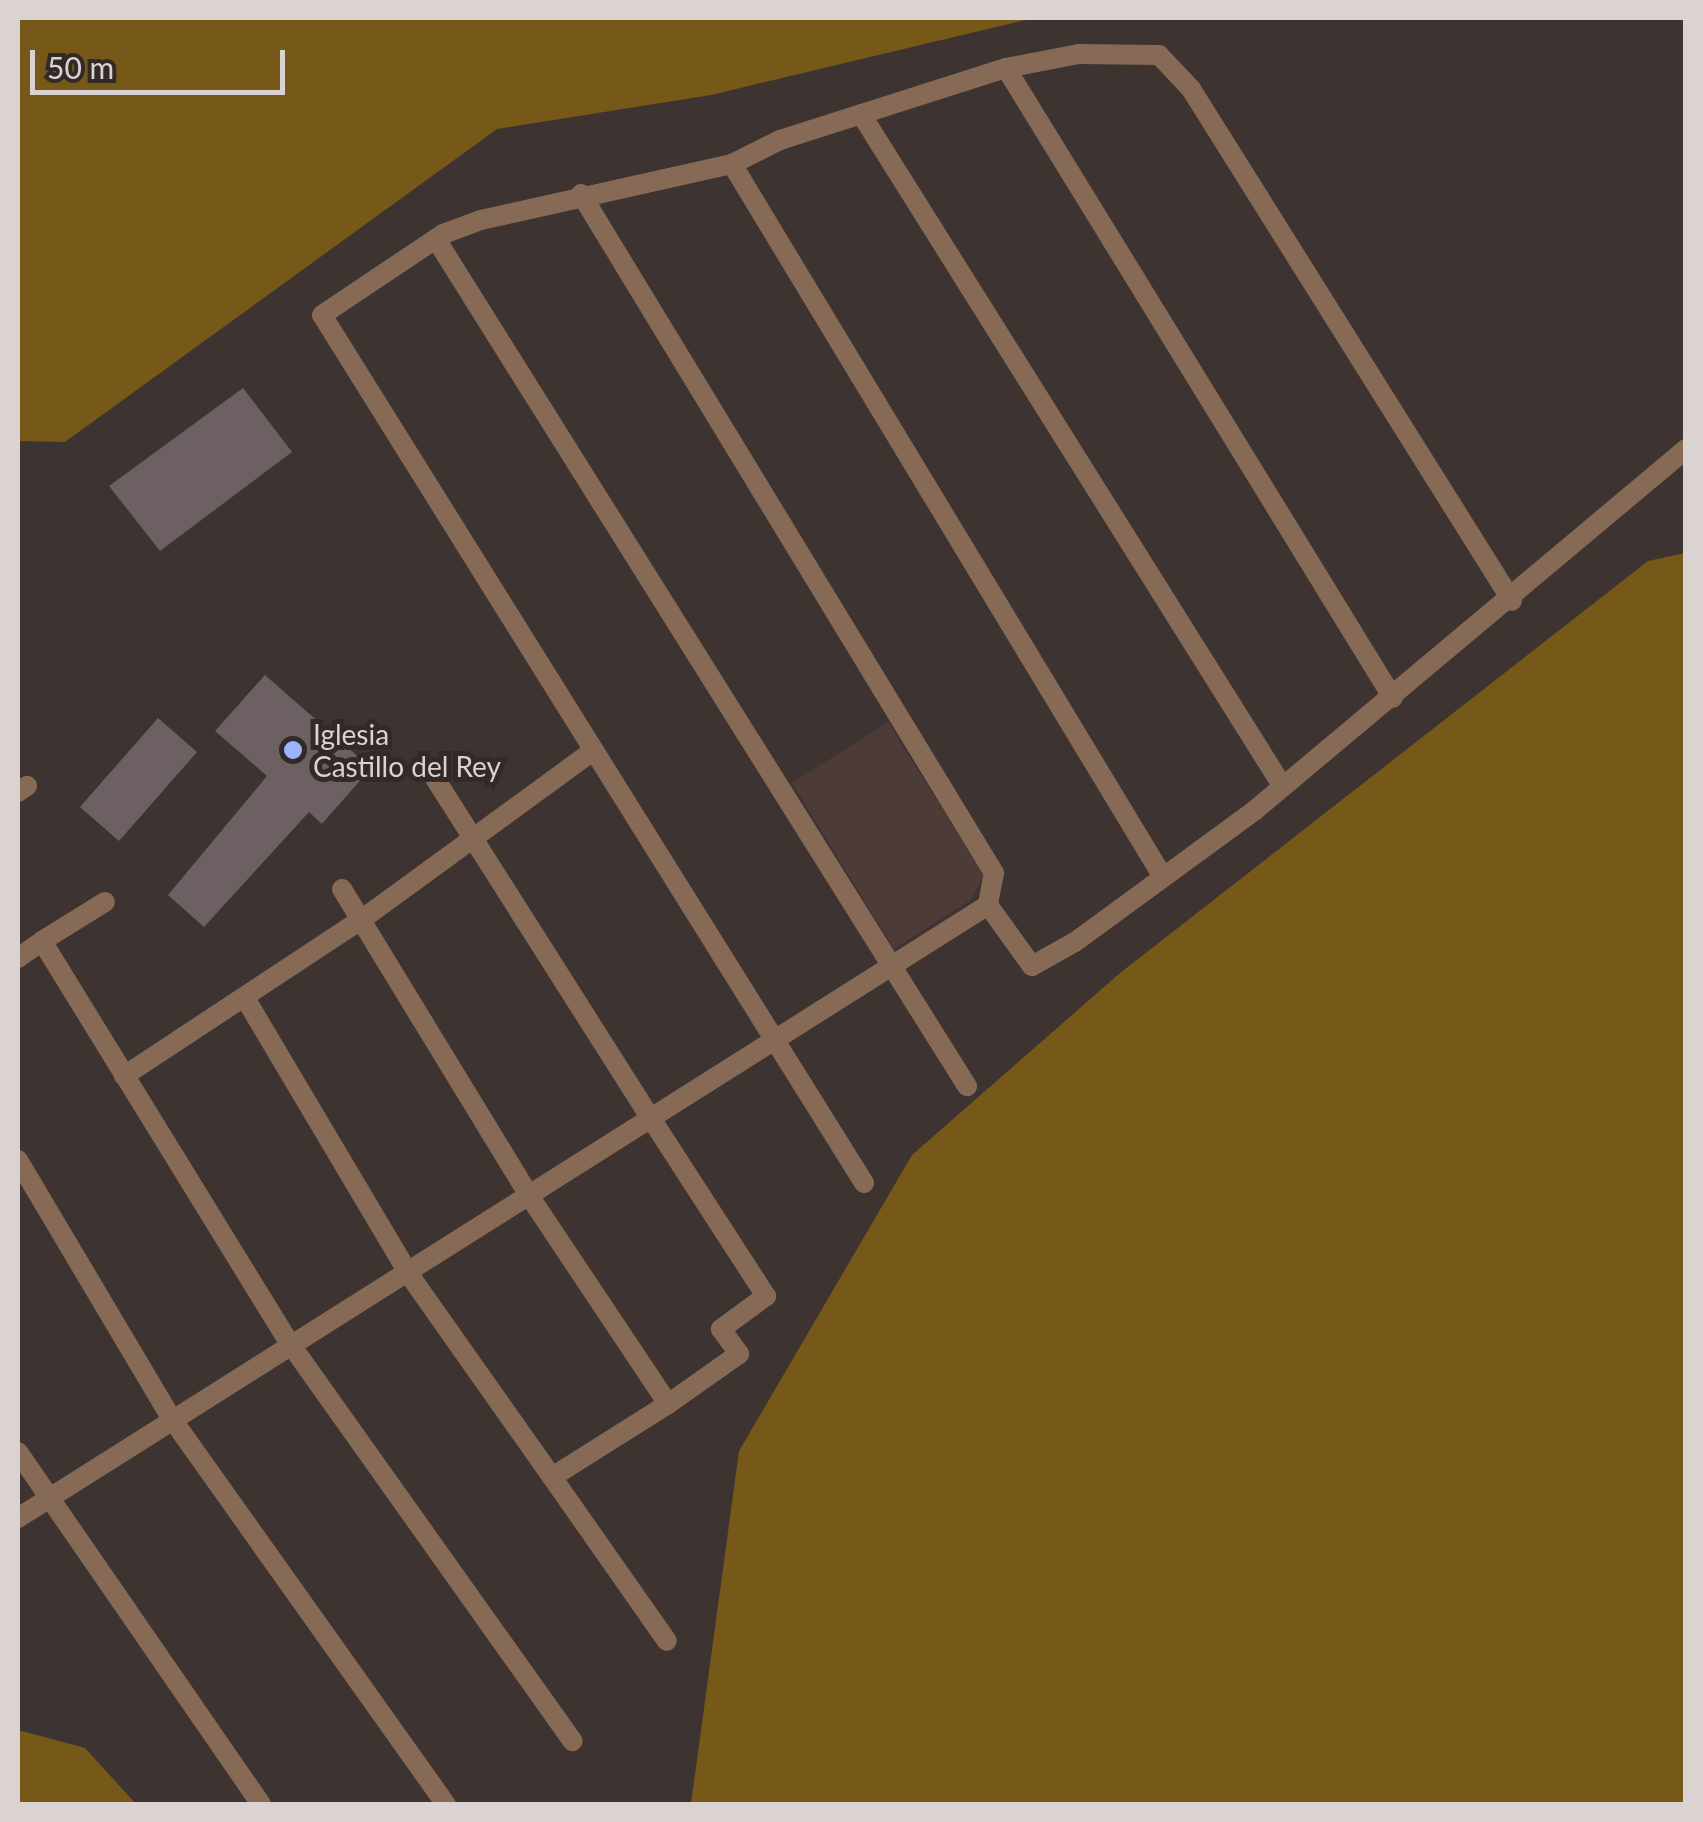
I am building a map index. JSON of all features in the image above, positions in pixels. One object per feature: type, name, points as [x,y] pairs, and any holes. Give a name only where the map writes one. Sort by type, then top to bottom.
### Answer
[{"type":"street","points":[[864,1183],[322,314],[436,239],[581,194],[732,164],[861,114],[1006,68],[1079,54],[1159,54],[1191,89],[1512,601]]},
{"type":"street","points":[[1006,68],[1394,698]]},
{"type":"street","points":[[861,114],[1283,788]]},
{"type":"street","points":[[732,164],[1164,877]]},
{"type":"street","points":[[581,194],[994,872],[988,905],[1032,966],[1164,877],[1283,788],[1512,601],[1686,449]]},
{"type":"street","points":[[436,239],[967,1086]]},
{"type":"street","points":[[124,1076],[361,920],[594,750]]},
{"type":"street","points":[[429,769],[766,1296],[720,1328],[739,1354],[552,1477]]},
{"type":"street","points":[[342,889],[530,1197],[668,1404]]},
{"type":"street","points":[[18,958],[106,902]]},
{"type":"street","points":[[18,1518],[988,905]]},
{"type":"street","points":[[42,941],[291,1345],[572,1741]]},
{"type":"street","points":[[245,998],[408,1274],[667,1641]]},
{"type":"street","points":[[18,1160],[172,1419],[446,1804]]},
{"type":"street","points":[[18,1452],[46,1500],[260,1804]]},
{"type":"shaded area","points":[[18,18],[1034,18],[711,95],[497,129],[65,442],[18,441]]},
{"type":"shaded area","points":[[1685,553],[1685,1804],[691,1804],[739,1451],[912,1155],[1120,973],[1648,561]]},
{"type":"shaded area","points":[[888,722],[984,876],[971,900],[894,949],[792,783]]},
{"type":"shaded area","points":[[18,1730],[85,1748],[136,1804],[18,1804]]},
{"type":"building","points":[[243,388],[292,452],[160,551],[109,486]]},
{"type":"building","points":[[265,675],[371,768],[322,824],[309,812],[204,927],[168,895],[267,776],[215,731]]},
{"type":"building","points":[[158,718],[197,752],[119,841],[80,807]]},
{"type":"place","name":"Iglesia Castillo del Rey","points":[[293,750]]}]
